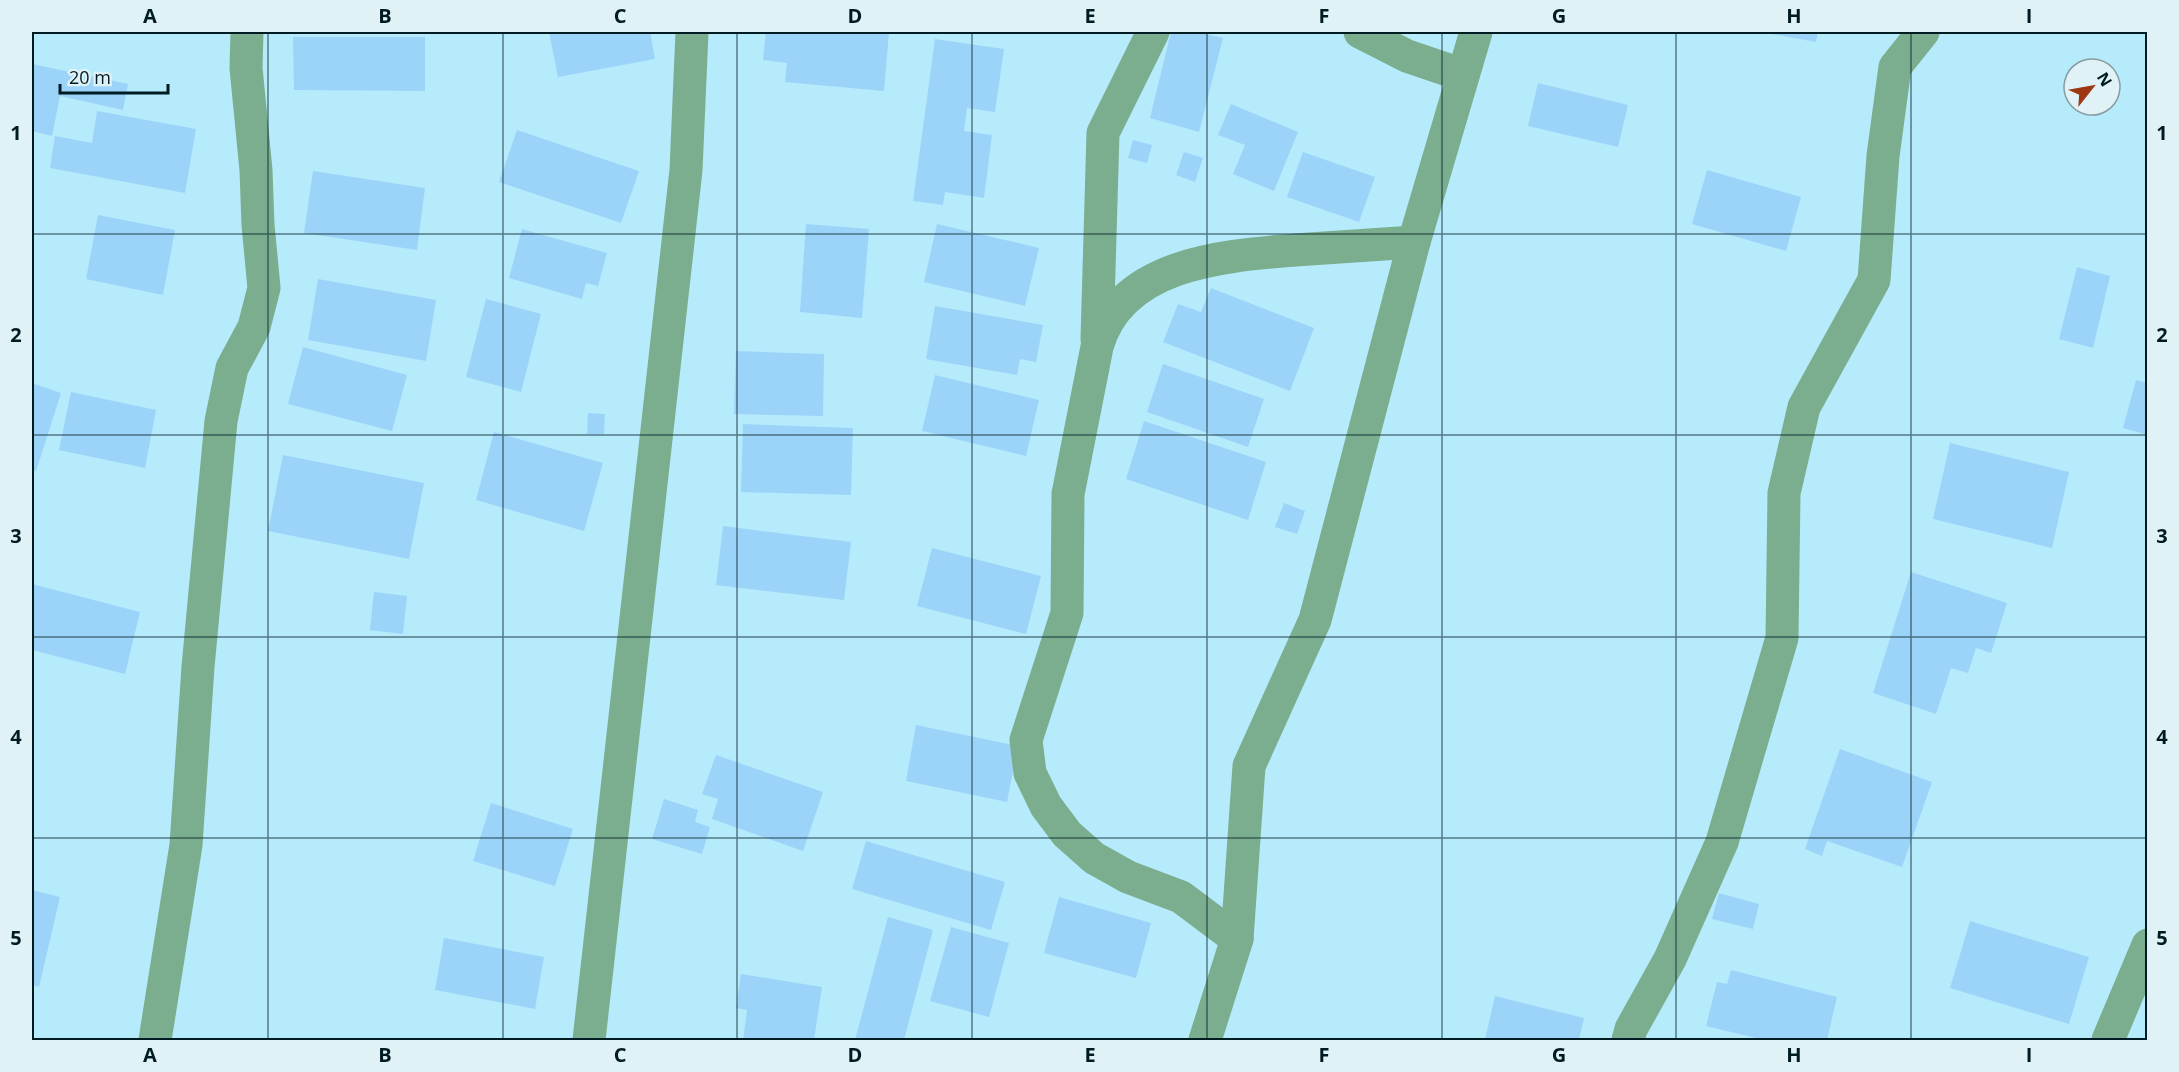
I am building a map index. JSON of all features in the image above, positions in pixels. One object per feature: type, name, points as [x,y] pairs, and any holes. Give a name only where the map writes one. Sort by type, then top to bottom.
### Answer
[{"type":"street","points":[[155,1041],[186,845],[198,667],[221,421],[232,368],[254,327],[264,288],[246,68],[247,32]]},
{"type":"street","points":[[589,1041],[685,182],[692,32]]},
{"type":"street","points":[[1097,347],[1104,133],[1153,32]]},
{"type":"street","points":[[1360,32],[1407,56],[1463,75]]},
{"type":"street","points":[[1205,1041],[1237,939],[1249,766],[1315,620],[1414,242],[1476,32]]},
{"type":"street","points":[[1628,1041],[1631,1029],[1670,959],[1722,842],[1782,638],[1784,493],[1804,406],[1874,280],[1883,156],[1895,67],[1923,32]]},
{"type":"street","points":[[1237,939],[1181,897],[1128,877],[1094,858],[1067,834],[1046,806],[1030,773],[1026,740],[1067,613],[1068,494],[1101,330],[1111,314],[1138,288],[1183,267],[1220,258],[1260,253],[1414,242]]},
{"type":"street","points":[[2108,1041],[2148,945]]},
{"type":"building","points":[[549,32],[650,32],[655,59],[558,77]]},
{"type":"building","points":[[766,32],[889,32],[884,91],[785,82],[787,63],[763,60]]},
{"type":"building","points":[[1171,32],[1197,32],[1223,38],[1199,132],[1150,118]]},
{"type":"building","points":[[1761,32],[1818,32],[1816,42]]},
{"type":"building","points":[[293,37],[425,37],[425,91],[294,90]]},
{"type":"building","points":[[935,39],[1004,49],[995,112],[967,108],[964,131],[992,135],[984,198],[945,192],[943,205],[913,201]]},
{"type":"building","points":[[32,64],[128,84],[123,110],[60,96],[52,136],[32,131]]},
{"type":"building","points":[[1538,83],[1628,105],[1618,147],[1528,126]]},
{"type":"building","points":[[1231,104],[1298,132],[1274,191],[1233,174],[1245,145],[1218,135]]},
{"type":"building","points":[[97,111],[196,129],[185,193],[50,168],[55,136],[92,143]]},
{"type":"building","points":[[517,130],[639,171],[621,223],[499,182]]},
{"type":"building","points":[[1133,140],[1152,145],[1147,163],[1128,158]]},
{"type":"building","points":[[1184,152],[1203,158],[1195,182],[1176,175]]},
{"type":"building","points":[[1303,152],[1375,177],[1359,222],[1287,197]]},
{"type":"building","points":[[1707,170],[1801,197],[1786,251],[1692,224]]},
{"type":"building","points":[[313,171],[425,188],[417,250],[304,233]]},
{"type":"building","points":[[98,215],[175,230],[163,295],[86,279]]},
{"type":"building","points":[[806,224],[869,229],[862,318],[800,312]]},
{"type":"building","points":[[937,224],[1039,248],[1025,306],[924,282]]},
{"type":"building","points":[[522,229],[607,253],[598,286],[586,283],[582,299],[509,278]]},
{"type":"building","points":[[2077,267],[2110,276],[2093,348],[2059,339]]},
{"type":"building","points":[[318,279],[436,300],[426,361],[308,340]]},
{"type":"building","points":[[1211,288],[1314,328],[1290,391],[1163,342],[1178,304],[1201,312]]},
{"type":"building","points":[[486,299],[541,314],[521,392],[466,377]]},
{"type":"building","points":[[935,306],[1043,325],[1036,362],[1020,359],[1017,375],[926,359]]},
{"type":"building","points":[[303,347],[407,375],[392,431],[288,404]]},
{"type":"building","points":[[736,351],[824,354],[823,416],[734,414]]},
{"type":"building","points":[[1163,364],[1264,399],[1248,447],[1147,412]]},
{"type":"building","points":[[935,375],[1039,400],[1026,456],[922,431]]},
{"type":"building","points":[[2136,380],[2148,383],[2148,435],[2123,428]]},
{"type":"building","points":[[32,383],[61,393],[36,471],[32,470]]},
{"type":"building","points":[[71,392],[156,410],[145,468],[59,450]]},
{"type":"building","points":[[588,413],[605,414],[604,434],[587,434]]},
{"type":"building","points":[[1144,421],[1266,462],[1248,520],[1126,479]]},
{"type":"building","points":[[743,424],[853,428],[851,495],[741,492]]},
{"type":"building","points":[[494,432],[603,463],[584,531],[476,500]]},
{"type":"building","points":[[1950,443],[2069,472],[2052,548],[1933,519]]},
{"type":"building","points":[[283,455],[424,483],[409,559],[268,531]]},
{"type":"building","points":[[1284,503],[1305,511],[1297,534],[1275,527]]},
{"type":"building","points":[[723,526],[851,542],[844,600],[716,585]]},
{"type":"building","points":[[932,548],[1041,576],[1026,634],[917,606]]},
{"type":"building","points":[[1911,572],[2007,603],[1991,653],[1976,648],[1968,673],[1951,668],[1936,714],[1873,693]]},
{"type":"building","points":[[32,584],[140,612],[125,674],[32,650]]},
{"type":"building","points":[[374,592],[407,596],[403,634],[370,630]]},
{"type":"building","points":[[916,725],[1018,746],[1007,802],[906,781]]},
{"type":"building","points":[[1840,749],[1932,782],[1902,867],[1827,841],[1822,856],[1805,849]]},
{"type":"building","points":[[716,755],[823,792],[803,851],[712,819],[718,799],[702,794]]},
{"type":"building","points":[[664,799],[698,810],[695,822],[710,827],[702,854],[652,839]]},
{"type":"building","points":[[491,803],[573,829],[555,886],[473,861]]},
{"type":"building","points":[[866,841],[1005,882],[991,930],[852,889]]},
{"type":"building","points":[[32,890],[60,897],[39,987],[32,985]]},
{"type":"building","points":[[1719,893],[1759,904],[1753,929],[1712,919]]},
{"type":"building","points":[[1059,897],[1151,923],[1136,978],[1044,953]]},
{"type":"building","points":[[888,917],[933,930],[904,1040],[855,1040]]},
{"type":"building","points":[[1970,921],[2089,957],[2069,1024],[1950,988]]},
{"type":"building","points":[[951,927],[1009,943],[989,1017],[930,1001]]},
{"type":"building","points":[[444,938],[544,957],[535,1009],[435,990]]},
{"type":"building","points":[[1731,970],[1837,997],[1827,1040],[1764,1040],[1706,1026],[1717,982],[1727,984]]},
{"type":"building","points":[[741,974],[822,987],[814,1040],[743,1040],[747,1010],[736,1008]]},
{"type":"building","points":[[1495,996],[1584,1018],[1579,1040],[1485,1040]]}]
